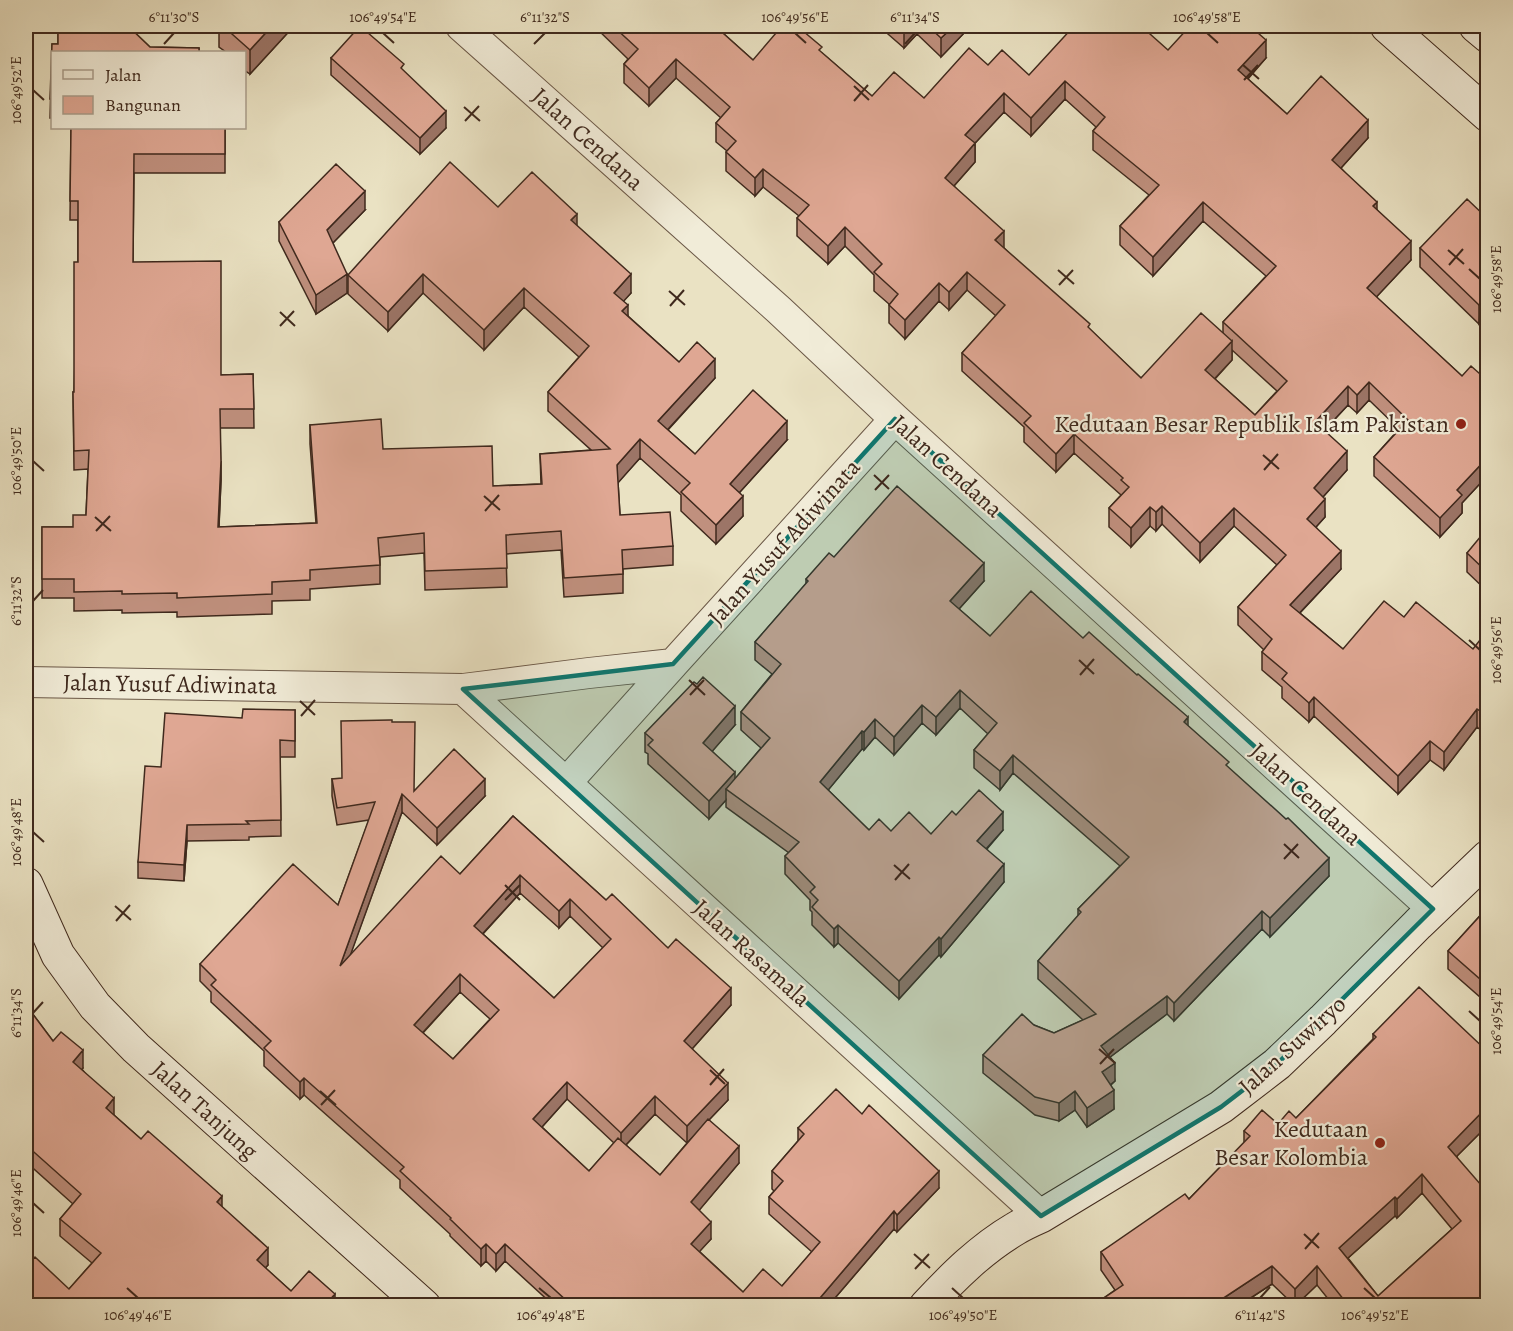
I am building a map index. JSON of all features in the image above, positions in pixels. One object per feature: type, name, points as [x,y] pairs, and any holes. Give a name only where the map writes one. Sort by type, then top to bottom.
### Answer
[{"type":"street","name":"Jalan Cendana","points":[[460,26],[779,310],[895,419],[1432,909]]},
{"type":"street","points":[[1387,26],[1488,115]]},
{"type":"street","points":[[1476,26],[1488,36]]},
{"type":"street","name":"Jalan Yusuf Adiwinata","points":[[566,783],[895,419]]},
{"type":"street","name":"Jalan Yusuf Adiwinata","points":[[26,682],[463,689],[673,664]]},
{"type":"street","name":"Jalan Rasamala","points":[[463,689],[1041,1216]]},
{"type":"street","name":"Jalan Suwiryo","points":[[926,1305],[984,1250],[1016,1228],[1041,1216],[1221,1107],[1277,1064],[1432,909],[1488,857]]},
{"type":"street","name":"Jalan Tanjung","points":[[26,884],[58,955],[94,1006],[136,1048],[424,1305]]},
{"type":"highlighted area","points":[[895,419],[1433,909],[1277,1064],[1221,1107],[1041,1216],[463,689],[673,664]]},
{"type":"building","points":[[58,26],[128,26],[150,47],[199,48],[199,51],[52,51],[52,44],[58,44]]},
{"type":"building","points":[[223,26],[272,26],[250,50]]},
{"type":"building","points":[[360,26],[404,64],[401,68],[446,111],[420,138],[331,58]]},
{"type":"building","points":[[613,26],[715,26],[753,60],[782,26],[797,26],[822,47],[819,50],[872,96],[894,72],[924,98],[969,48],[988,65],[1002,50],[1029,75],[1074,26],[1141,26],[1168,50],[1190,26],[1250,26],[1266,40],[1238,70],[1287,114],[1321,76],[1368,120],[1332,160],[1377,202],[1373,206],[1411,241],[1367,288],[1462,376],[1471,366],[1488,381],[1488,457],[1457,490],[1462,495],[1440,518],[1374,457],[1408,420],[1369,382],[1357,395],[1348,386],[1315,422],[1347,451],[1314,488],[1325,499],[1307,519],[1341,551],[1290,605],[1343,649],[1384,601],[1404,617],[1416,602],[1473,649],[1480,640],[1488,645],[1488,707],[1483,713],[1477,709],[1444,752],[1430,741],[1398,776],[1314,697],[1309,703],[1282,679],[1287,673],[1262,652],[1272,639],[1238,607],[1286,555],[1234,508],[1200,543],[1162,506],[1156,512],[1150,507],[1131,528],[1109,508],[1129,487],[1121,480],[1123,478],[1074,434],[1056,454],[1024,423],[1031,416],[962,353],[1005,305],[967,272],[949,292],[939,283],[905,320],[889,305],[898,294],[874,272],[882,264],[845,227],[828,246],[797,218],[809,205],[763,169],[755,178],[726,152],[736,141],[716,123],[730,107],[676,59],[649,88],[624,64],[638,49]],"holes":[[[1065,81],[1105,117],[1093,131],[1159,185],[1120,226],[1153,257],[1203,202],[1276,266],[1223,322],[1287,381],[1255,415],[1205,370],[1232,341],[1201,313],[1141,378],[1088,327],[1090,324],[995,240],[1004,231],[945,178],[975,143],[965,135],[1004,93],[1031,118]]]},
{"type":"building","points":[[928,26],[954,26],[941,38]]},
{"type":"building","points":[[71,129],[225,129],[225,154],[134,154],[133,262],[221,261],[221,375],[253,374],[254,409],[220,409],[221,461],[218,527],[317,523],[310,425],[381,419],[383,449],[492,446],[493,486],[542,484],[540,454],[610,449],[548,392],[589,346],[524,288],[484,330],[423,274],[388,312],[348,275],[450,162],[498,207],[532,172],[577,214],[571,220],[631,274],[614,293],[628,305],[622,311],[679,362],[697,342],[715,359],[658,421],[695,454],[753,390],[787,421],[730,484],[743,496],[716,525],[681,492],[690,483],[640,439],[617,465],[620,515],[670,512],[673,546],[622,550],[623,574],[564,578],[561,531],[506,535],[507,568],[425,571],[424,533],[378,538],[380,565],[310,570],[310,580],[272,582],[272,594],[177,598],[177,593],[74,592],[74,579],[42,579],[42,527],[73,527],[73,515],[86,515],[89,450],[74,451],[74,262],[78,262],[78,201],[70,201]]},
{"type":"building","points":[[336,164],[365,191],[327,230],[347,274],[316,295],[279,222]]},
{"type":"building","points":[[1467,199],[1488,219],[1488,297],[1479,305],[1420,248]]},
{"type":"building","points":[[897,486],[984,563],[950,601],[990,636],[1031,591],[1083,638],[1089,632],[1188,717],[1184,722],[1229,762],[1226,765],[1286,819],[1288,818],[1329,858],[1270,918],[1262,911],[1174,1003],[1167,996],[1101,1046],[1115,1063],[1102,1072],[1114,1090],[1087,1108],[1075,1091],[1059,1103],[1035,1097],[983,1055],[1022,1014],[1034,1025],[1054,1033],[1096,1014],[1038,961],[1081,912],[1078,909],[1129,857],[1013,755],[1000,771],[974,750],[997,723],[960,690],[936,717],[922,705],[894,737],[875,719],[864,732],[862,731],[820,782],[869,830],[879,819],[891,831],[909,812],[931,834],[952,811],[956,815],[979,790],[1003,812],[977,841],[1004,864],[941,939],[939,937],[899,981],[838,925],[834,929],[812,907],[818,900],[810,892],[815,887],[785,856],[799,842],[726,789],[770,738],[741,712],[781,664],[755,642],[829,553],[834,557]]},
{"type":"building","points":[[1481,536],[1488,542],[1488,573],[1467,553]]},
{"type":"building","points":[[703,677],[735,706],[703,743],[735,772],[709,801],[648,745],[653,740],[645,733],[694,682],[697,684]]},
{"type":"building","points":[[243,709],[295,710],[295,741],[280,740],[281,820],[246,821],[249,824],[187,825],[184,865],[138,862],[145,766],[161,767],[165,713],[242,718]]},
{"type":"building","points":[[341,721],[415,722],[414,791],[454,749],[485,779],[437,828],[402,794],[340,966],[441,856],[460,874],[513,816],[606,900],[612,894],[668,948],[676,939],[731,988],[684,1041],[728,1083],[687,1126],[655,1096],[621,1133],[567,1082],[533,1119],[589,1171],[618,1138],[660,1175],[708,1119],[739,1146],[691,1202],[711,1222],[691,1244],[743,1292],[763,1269],[782,1286],[820,1242],[769,1197],[783,1181],[772,1171],[804,1134],[798,1128],[836,1089],[862,1114],[869,1105],[939,1171],[897,1215],[894,1211],[814,1305],[568,1305],[569,1303],[505,1244],[496,1254],[486,1244],[481,1249],[400,1171],[404,1167],[304,1078],[300,1082],[264,1048],[271,1041],[211,985],[216,980],[200,964],[293,864],[338,905],[375,802],[337,808],[332,779],[342,778]],"holes":[[[520,875],[559,911],[570,899],[611,939],[554,998],[474,926]],[[460,974],[499,1010],[453,1059],[414,1025]]]},
{"type":"building","points":[[1488,907],[1488,986],[1448,951]]},
{"type":"building","points":[[1419,987],[1488,1052],[1488,1117],[1483,1111],[1448,1147],[1481,1185],[1488,1178],[1488,1302],[1484,1305],[1348,1305],[1317,1266],[1295,1289],[1272,1266],[1213,1305],[1104,1305],[1101,1300],[1123,1285],[1101,1252],[1185,1194],[1189,1199],[1250,1136],[1244,1131],[1262,1110],[1278,1124],[1289,1111],[1296,1118],[1376,1037],[1373,1034]],"holes":[[[1422,1174],[1461,1221],[1378,1296],[1339,1248],[1395,1197],[1397,1199]]]},
{"type":"building","points":[[26,1005],[53,1041],[61,1032],[83,1050],[73,1062],[114,1098],[106,1108],[141,1139],[148,1131],[222,1196],[217,1202],[268,1248],[257,1260],[291,1291],[309,1271],[335,1294],[327,1305],[26,1305],[26,1267],[35,1257],[69,1289],[101,1253],[60,1219],[81,1194],[26,1145]]},
{"type":"building","points":[[1025,1300],[1030,1305],[1019,1305]]},
{"type":"place","name":"Kedutaan Besar Republik Islam Pakistan","points":[[1461,424]]},
{"type":"place","name":"Kedutaan Besar Kolombia","points":[[1380,1143]]}]
